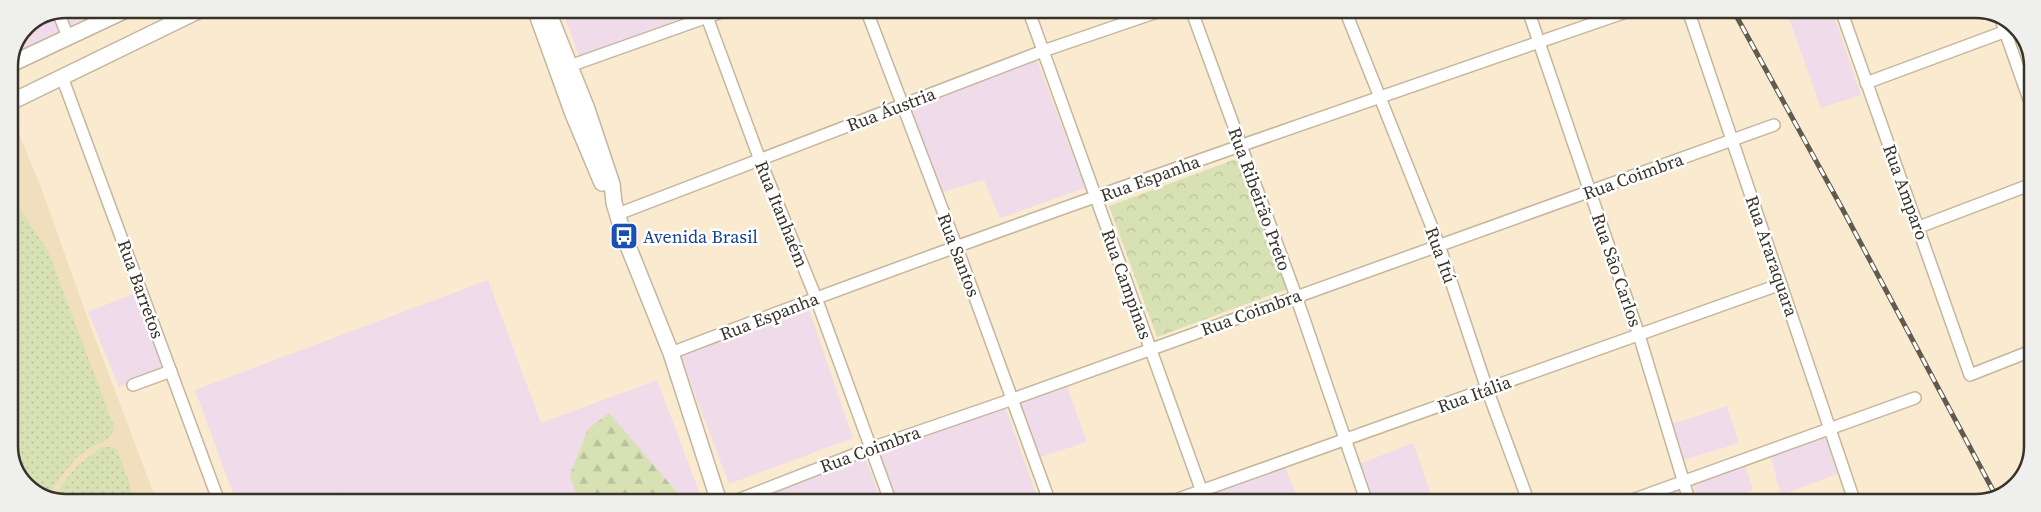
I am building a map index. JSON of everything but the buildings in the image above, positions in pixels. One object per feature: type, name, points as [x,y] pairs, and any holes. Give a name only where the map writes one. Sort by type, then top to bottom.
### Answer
[{"type":"main road","points":[[18,61],[109,18]]},
{"type":"main road","points":[[18,98],[183,18]]},
{"type":"main road","points":[[530,18],[553,78],[580,111]]},
{"type":"main road","points":[[541,18],[549,29],[580,111],[604,188],[616,209],[638,275],[671,353],[716,494]]},
{"type":"main road","points":[[548,18],[549,29]]},
{"type":"main road","points":[[560,18],[578,63],[580,111]]},
{"type":"street","points":[[60,18],[68,37]]},
{"type":"street","points":[[578,63],[696,18]]},
{"type":"street","name":"Rua Itanhaém","points":[[707,18],[760,160],[816,298],[888,494]]},
{"type":"street","name":"Rua Santos","points":[[869,18],[957,248],[1047,494]]},
{"type":"street","name":"Rua Campinas","points":[[1031,18],[1203,494]]},
{"type":"street","name":"Rua Áustria","points":[[616,209],[760,160],[1043,51],[1140,18]]},
{"type":"street","name":"Rua Ribeirão Preto","points":[[1194,18],[1296,296],[1363,494]]},
{"type":"street","name":"Rua Itú","points":[[1348,18],[1378,97],[1439,245],[1487,389],[1526,494]]},
{"type":"street","name":"Rua São Carlos","points":[[1531,18],[1639,335],[1687,494]]},
{"type":"street","name":"Rua Espanha","points":[[671,353],[816,298],[1240,146],[1609,18]]},
{"type":"street","name":"Rua Araraquara","points":[[1691,18],[1852,494]]},
{"type":"street","name":"Rua Amparo","points":[[1844,18],[1970,375],[2024,355]]},
{"type":"street","points":[[2003,26],[2023,83]]},
{"type":"street","points":[[1866,83],[2009,31]]},
{"type":"street","name":"Rua Barretos","points":[[62,76],[216,494]]},
{"type":"street","name":"Rua Coimbra","points":[[751,494],[871,448],[1013,399],[1774,125]]},
{"type":"street","points":[[1918,227],[2023,187]]},
{"type":"street","name":"Rua Itália","points":[[1191,494],[1781,284]]},
{"type":"street","points":[[133,386],[171,371]]},
{"type":"street","points":[[1651,494],[1915,398]]},
{"type":"shaded area","points":[[56,18],[85,18],[20,50],[31,31],[47,21]]},
{"type":"shaded area","points":[[565,18],[683,18],[579,56]]},
{"type":"shaded area","points":[[1789,18],[1835,18],[1861,95],[1821,108]]},
{"type":"shaded area","points":[[1037,60],[1085,188],[1000,218],[984,180],[939,193],[907,107]]},
{"type":"shaded area","points":[[18,131],[42,190],[86,314],[154,494],[56,494],[36,485],[21,465],[18,456]]},
{"type":"shaded area","points":[[488,280],[541,423],[657,380],[700,494],[233,494],[195,390]]},
{"type":"shaded area","points":[[135,293],[166,371],[119,387],[88,312]]},
{"type":"shaded area","points":[[808,307],[853,438],[729,484],[681,357]]},
{"type":"shaded area","points":[[1066,384],[1087,442],[1040,457],[1019,402]]},
{"type":"shaded area","points":[[1005,406],[1036,494],[893,494],[876,450]]},
{"type":"shaded area","points":[[1727,406],[1739,443],[1683,460],[1672,424]]},
{"type":"shaded area","points":[[1823,425],[1837,474],[1781,494],[1768,445]]},
{"type":"shaded area","points":[[1413,443],[1431,494],[1367,494],[1357,465]]},
{"type":"shaded area","points":[[1742,456],[1753,490],[1741,494],[1696,494],[1690,474]]},
{"type":"shaded area","points":[[865,457],[879,494],[768,494]]},
{"type":"shaded area","points":[[1285,467],[1296,494],[1211,494]]},
{"type":"shaded area","points":[[1677,480],[1682,494],[1645,494]]},
{"type":"green space","points":[[1239,158],[1287,289],[1157,337],[1109,206]]},
{"type":"green space","points":[[18,207],[48,251],[114,427],[106,440],[85,451],[59,479],[51,492],[41,488],[29,478],[18,456]]},
{"type":"green space","points":[[609,413],[677,494],[576,494],[570,475],[588,429]]},
{"type":"green space","points":[[103,447],[111,447],[117,450],[132,494],[57,494],[74,470]]},
{"type":"railway","points":[[1737,18],[1843,210],[1993,491]]},
{"type":"place","name":"Avenida Brasil","points":[[624,236]]}]
